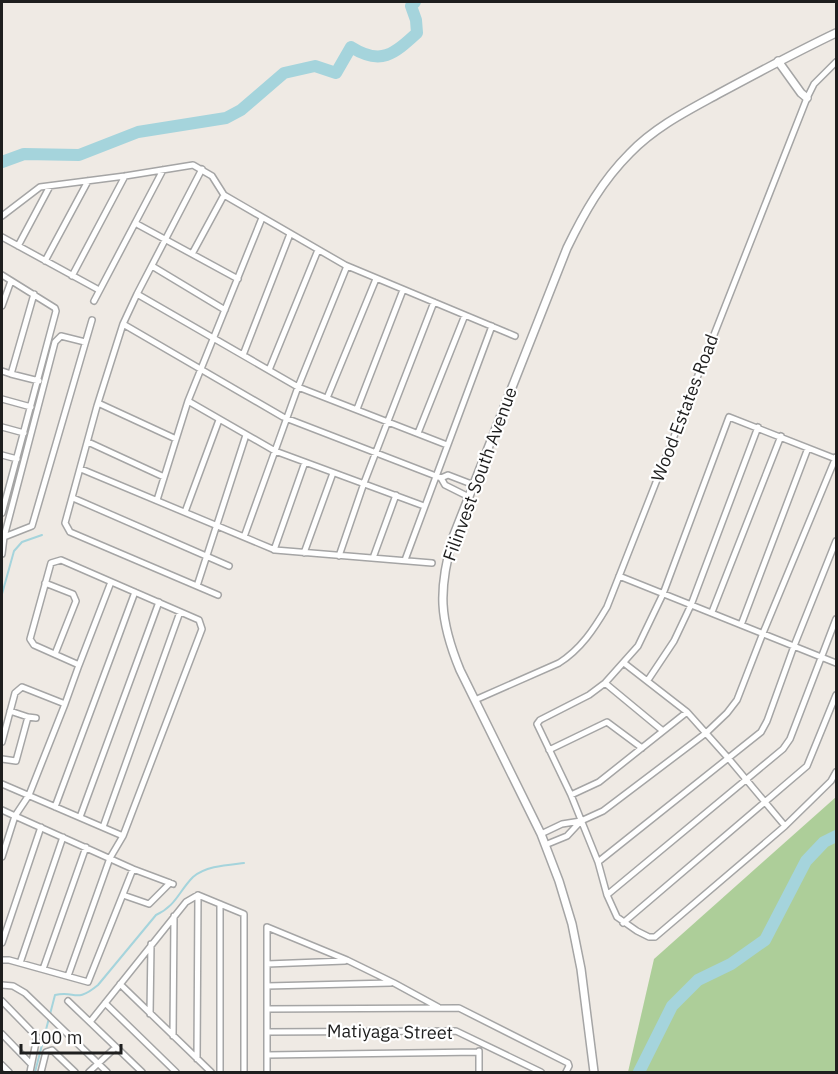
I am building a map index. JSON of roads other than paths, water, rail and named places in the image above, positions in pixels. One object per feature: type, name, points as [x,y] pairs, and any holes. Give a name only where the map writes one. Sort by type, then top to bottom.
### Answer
[{"type":"street","name":"Filinvest South Avenue","points":[[594,1072],[581,969],[572,924],[559,881],[541,834],[460,670],[449,643],[442,594],[448,555],[567,248],[601,186],[632,151],[669,121],[778,61],[837,33]]},
{"type":"street","points":[[778,61],[807,98]]},
{"type":"street","name":"Wood Estates Road","points":[[475,700],[546,670],[570,656],[585,641],[607,608],[807,98],[814,84],[837,62]]},
{"type":"street","points":[[2,216],[40,187],[193,165],[212,176],[224,195],[347,266],[515,336]]},
{"type":"street","points":[[202,169],[136,294],[123,324],[98,403],[65,523],[69,532],[218,594]]},
{"type":"street","points":[[94,301],[163,170]]},
{"type":"street","points":[[72,276],[125,176]]},
{"type":"street","points":[[45,261],[88,181]]},
{"type":"street","points":[[18,246],[50,186]]},
{"type":"street","points":[[192,254],[224,195]]},
{"type":"street","points":[[157,500],[189,401],[262,218]]},
{"type":"street","points":[[135,223],[238,279]]},
{"type":"street","points":[[243,355],[290,234]]},
{"type":"street","points":[[2,237],[99,290]]},
{"type":"street","points":[[269,370],[318,250]]},
{"type":"street","points":[[152,266],[225,310]]},
{"type":"street","points":[[244,537],[298,387],[347,266]]},
{"type":"street","points":[[2,275],[34,294],[56,311],[45,369],[3,537],[2,554]]},
{"type":"street","points":[[327,398],[376,279]]},
{"type":"street","points":[[2,307],[11,281]]},
{"type":"street","points":[[357,409],[403,290]]},
{"type":"street","points":[[11,374],[34,294]]},
{"type":"street","points":[[136,294],[298,387],[447,445]]},
{"type":"street","points":[[339,556],[364,483],[434,302]]},
{"type":"street","points":[[418,433],[465,315]]},
{"type":"street","points":[[3,537],[32,526],[92,320]]},
{"type":"street","points":[[123,324],[286,419],[438,477],[445,485],[469,497]]},
{"type":"street","points":[[405,561],[492,326]]},
{"type":"street","points":[[2,511],[39,381],[57,339],[61,336],[86,342]]},
{"type":"street","points":[[2,371],[39,381]]},
{"type":"street","points":[[2,399],[31,407]]},
{"type":"street","points":[[189,401],[275,451],[424,506]]},
{"type":"street","points":[[98,403],[176,439]]},
{"type":"street","points":[[541,834],[562,824],[581,821],[603,812],[706,733],[737,700],[836,458],[729,417],[663,594],[638,646],[605,683],[589,695],[540,720],[537,728],[571,795],[581,821],[598,862],[607,895],[617,917],[623,923],[649,937],[656,937],[785,826],[831,781],[837,772]]},
{"type":"street","points":[[185,512],[219,420]]},
{"type":"street","points":[[2,426],[24,433]]},
{"type":"street","points":[[648,680],[674,641],[691,605],[758,428]]},
{"type":"street","points":[[197,586],[246,435]]},
{"type":"street","points":[[712,612],[782,436]]},
{"type":"street","points":[[88,442],[164,477]]},
{"type":"street","points":[[741,625],[808,448]]},
{"type":"street","points":[[2,455],[16,459]]},
{"type":"street","points":[[274,549],[304,462]]},
{"type":"street","points":[[81,469],[274,549],[432,563]]},
{"type":"street","points":[[304,553],[333,472]]},
{"type":"street","points":[[438,477],[448,475],[474,485]]},
{"type":"street","points":[[2,482],[9,484]]},
{"type":"street","points":[[373,558],[396,495]]},
{"type":"street","points":[[73,498],[229,566]]},
{"type":"street","points":[[598,862],[761,732],[837,541]]},
{"type":"street","points":[[68,976],[110,858],[123,836],[202,629],[199,620],[61,560],[51,563],[30,639],[34,645],[79,665]]},
{"type":"street","points":[[619,576],[837,663]]},
{"type":"street","points":[[2,857],[5,837],[29,795],[111,582]]},
{"type":"street","points":[[45,583],[73,594],[76,601],[55,654]]},
{"type":"street","points":[[56,807],[135,592]]},
{"type":"street","points":[[80,817],[159,602]]},
{"type":"street","points":[[103,827],[180,612]]},
{"type":"street","points":[[607,895],[783,749],[790,739],[837,619]]},
{"type":"street","points":[[624,663],[687,712],[785,826]]},
{"type":"street","points":[[605,683],[663,731]]},
{"type":"street","points":[[2,742],[15,693],[22,687],[65,704]]},
{"type":"street","points":[[623,923],[807,766],[837,695]]},
{"type":"street","points":[[10,711],[36,718]]},
{"type":"street","points":[[571,795],[599,782],[687,712]]},
{"type":"street","points":[[2,759],[16,761],[28,717]]},
{"type":"street","points":[[549,750],[608,722],[642,748]]},
{"type":"street","points":[[2,784],[123,836]]},
{"type":"street","points":[[2,810],[133,869],[172,883],[149,904],[123,895]]},
{"type":"street","points":[[546,845],[567,836],[581,821]]},
{"type":"street","points":[[2,943],[41,827]]},
{"type":"street","points":[[20,963],[63,837]]},
{"type":"street","points":[[43,969],[86,848]]},
{"type":"street","points":[[2,960],[88,982],[133,869]]},
{"type":"street","points":[[198,895],[244,914],[244,1072]]},
{"type":"street","points":[[90,1022],[174,916],[186,902],[198,895]]},
{"type":"street","points":[[197,1059],[198,895]]},
{"type":"street","points":[[220,904],[220,1072]]},
{"type":"street","points":[[173,1036],[174,916]]},
{"type":"street","points":[[267,1072],[267,927],[346,960],[438,1007]]},
{"type":"street","points":[[150,1014],[152,944]]},
{"type":"street","points":[[267,964],[346,960]]},
{"type":"street","points":[[267,986],[394,983]]},
{"type":"street","points":[[120,984],[211,1072]]},
{"type":"street","points":[[2,985],[20,989],[107,1072]]},
{"type":"street","points":[[2,1001],[37,1037],[30,1072]]},
{"type":"street","points":[[68,1001],[142,1072]]},
{"type":"street","points":[[105,1003],[176,1072]]},
{"type":"street","points":[[267,1009],[438,1007],[466,1010],[568,1063],[566,1072]]},
{"type":"street","name":"Matiyaga Street","points":[[267,1032],[452,1030],[540,1072]]},
{"type":"street","points":[[2,1034],[31,1064]]},
{"type":"street","points":[[479,1072],[481,1044]]},
{"type":"street","points":[[89,1072],[116,1047]]},
{"type":"street","points":[[41,1072],[46,1052],[52,1050],[75,1072]]},
{"type":"street","points":[[267,1055],[479,1052]]},
{"type":"street","points":[[2,1065],[9,1072]]},
{"type":"waterway","points":[[2,162],[24,154],[79,155],[138,132],[226,118],[241,110],[284,73],[315,66],[336,73],[351,47],[371,56],[394,52],[417,33],[416,20],[411,6],[415,2]]},
{"type":"waterway","points":[[2,594],[14,551],[22,542],[42,535]]},
{"type":"waterway","points":[[639,1072],[672,1006],[698,980],[731,964],[765,940],[806,861],[824,842],[836,836]]},
{"type":"waterway","points":[[35,1072],[55,995],[85,994],[98,985],[156,915],[168,907],[198,873],[217,867],[244,863]]}]
